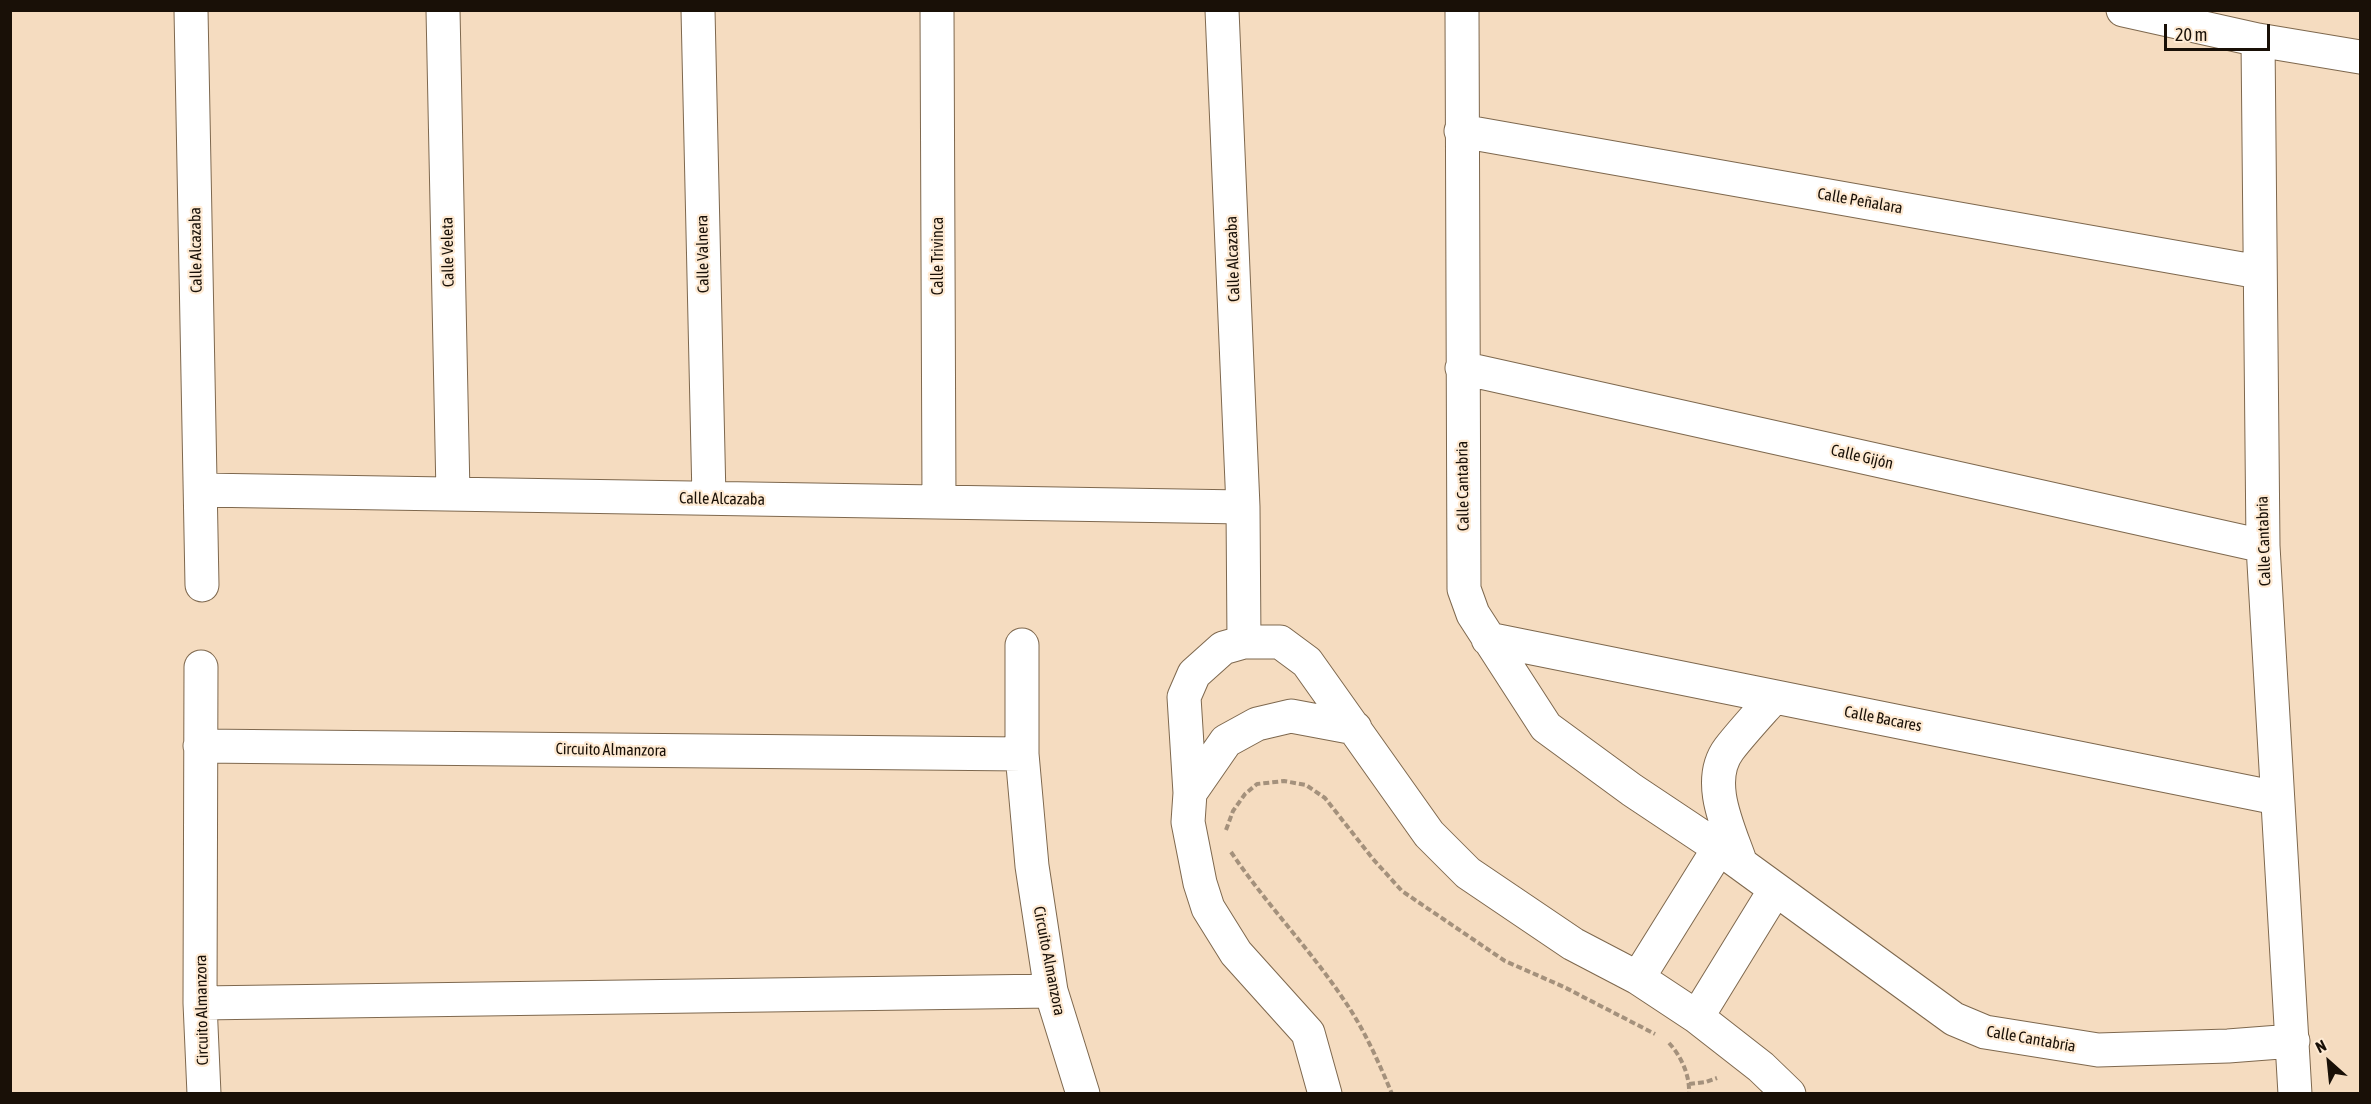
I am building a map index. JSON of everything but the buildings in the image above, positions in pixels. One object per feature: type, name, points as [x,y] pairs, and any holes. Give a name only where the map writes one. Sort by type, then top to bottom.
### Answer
[{"type":"street","name":"Calle Alcazaba","points":[[191,10],[202,585]]},
{"type":"street","name":"Calle Veleta","points":[[443,10],[453,494]]},
{"type":"street","name":"Calle Valnera","points":[[698,10],[709,498]]},
{"type":"street","name":"Calle Trivinca","points":[[936,10],[939,502]]},
{"type":"street","name":"Calle Alcazaba","points":[[1222,10],[1243,507],[1244,642]]},
{"type":"street","name":"Calle Cantabria","points":[[1462,10],[1464,589],[1473,614],[1546,727],[1632,790],[1730,856],[1954,1019],[1985,1032],[2098,1050],[2228,1046],[2293,1041]]},
{"type":"street","points":[[2123,10],[2258,40],[2361,57]]},
{"type":"street","name":"Calle Cantabria","points":[[2258,40],[2263,546],[2295,1094]]},
{"type":"street","name":"Calle Peñalara","points":[[1461,130],[2259,272]]},
{"type":"street","name":"Calle Gijón","points":[[1462,368],[2263,546]]},
{"type":"street","name":"Calle Alcazaba","points":[[201,490],[1243,507]]},
{"type":"street","name":"Calle Bacares","points":[[1488,639],[2277,798]]},
{"type":"street","points":[[1325,1094],[1308,1033],[1236,953],[1208,908],[1191,840],[1188,822],[1190,793],[1184,698],[1194,674],[1223,648],[1244,642],[1280,642],[1307,662],[1430,834],[1468,873],[1573,944],[1638,978],[1697,1017],[1761,1067],[1789,1094]]},
{"type":"street","name":"Circuito Almanzora","points":[[1022,645],[1022,754],[1032,866],[1051,991],[1083,1094]]},
{"type":"street","name":"Circuito Almanzora","points":[[201,667],[200,1003],[204,1094]]},
{"type":"street","points":[[1638,978],[1730,856],[1719,791],[1720,771],[1727,751],[1774,697]]},
{"type":"street","points":[[1190,793],[1226,741],[1257,724],[1291,716],[1355,728]]},
{"type":"street","name":"Circuito Almanzora","points":[[200,746],[1022,754]]},
{"type":"street","points":[[1697,1017],[1775,890]]},
{"type":"street","points":[[200,1003],[1051,991]]},
{"type":"path","points":[[1228,839],[1226,829],[1233,811],[1245,794],[1257,784],[1284,781],[1306,785],[1325,798],[1373,859],[1402,891],[1505,961],[1585,998],[1670,1043],[1682,1062],[1689,1084],[1689,1094]]},
{"type":"path","points":[[1229,850],[1346,1003],[1375,1054],[1392,1094]]}]
